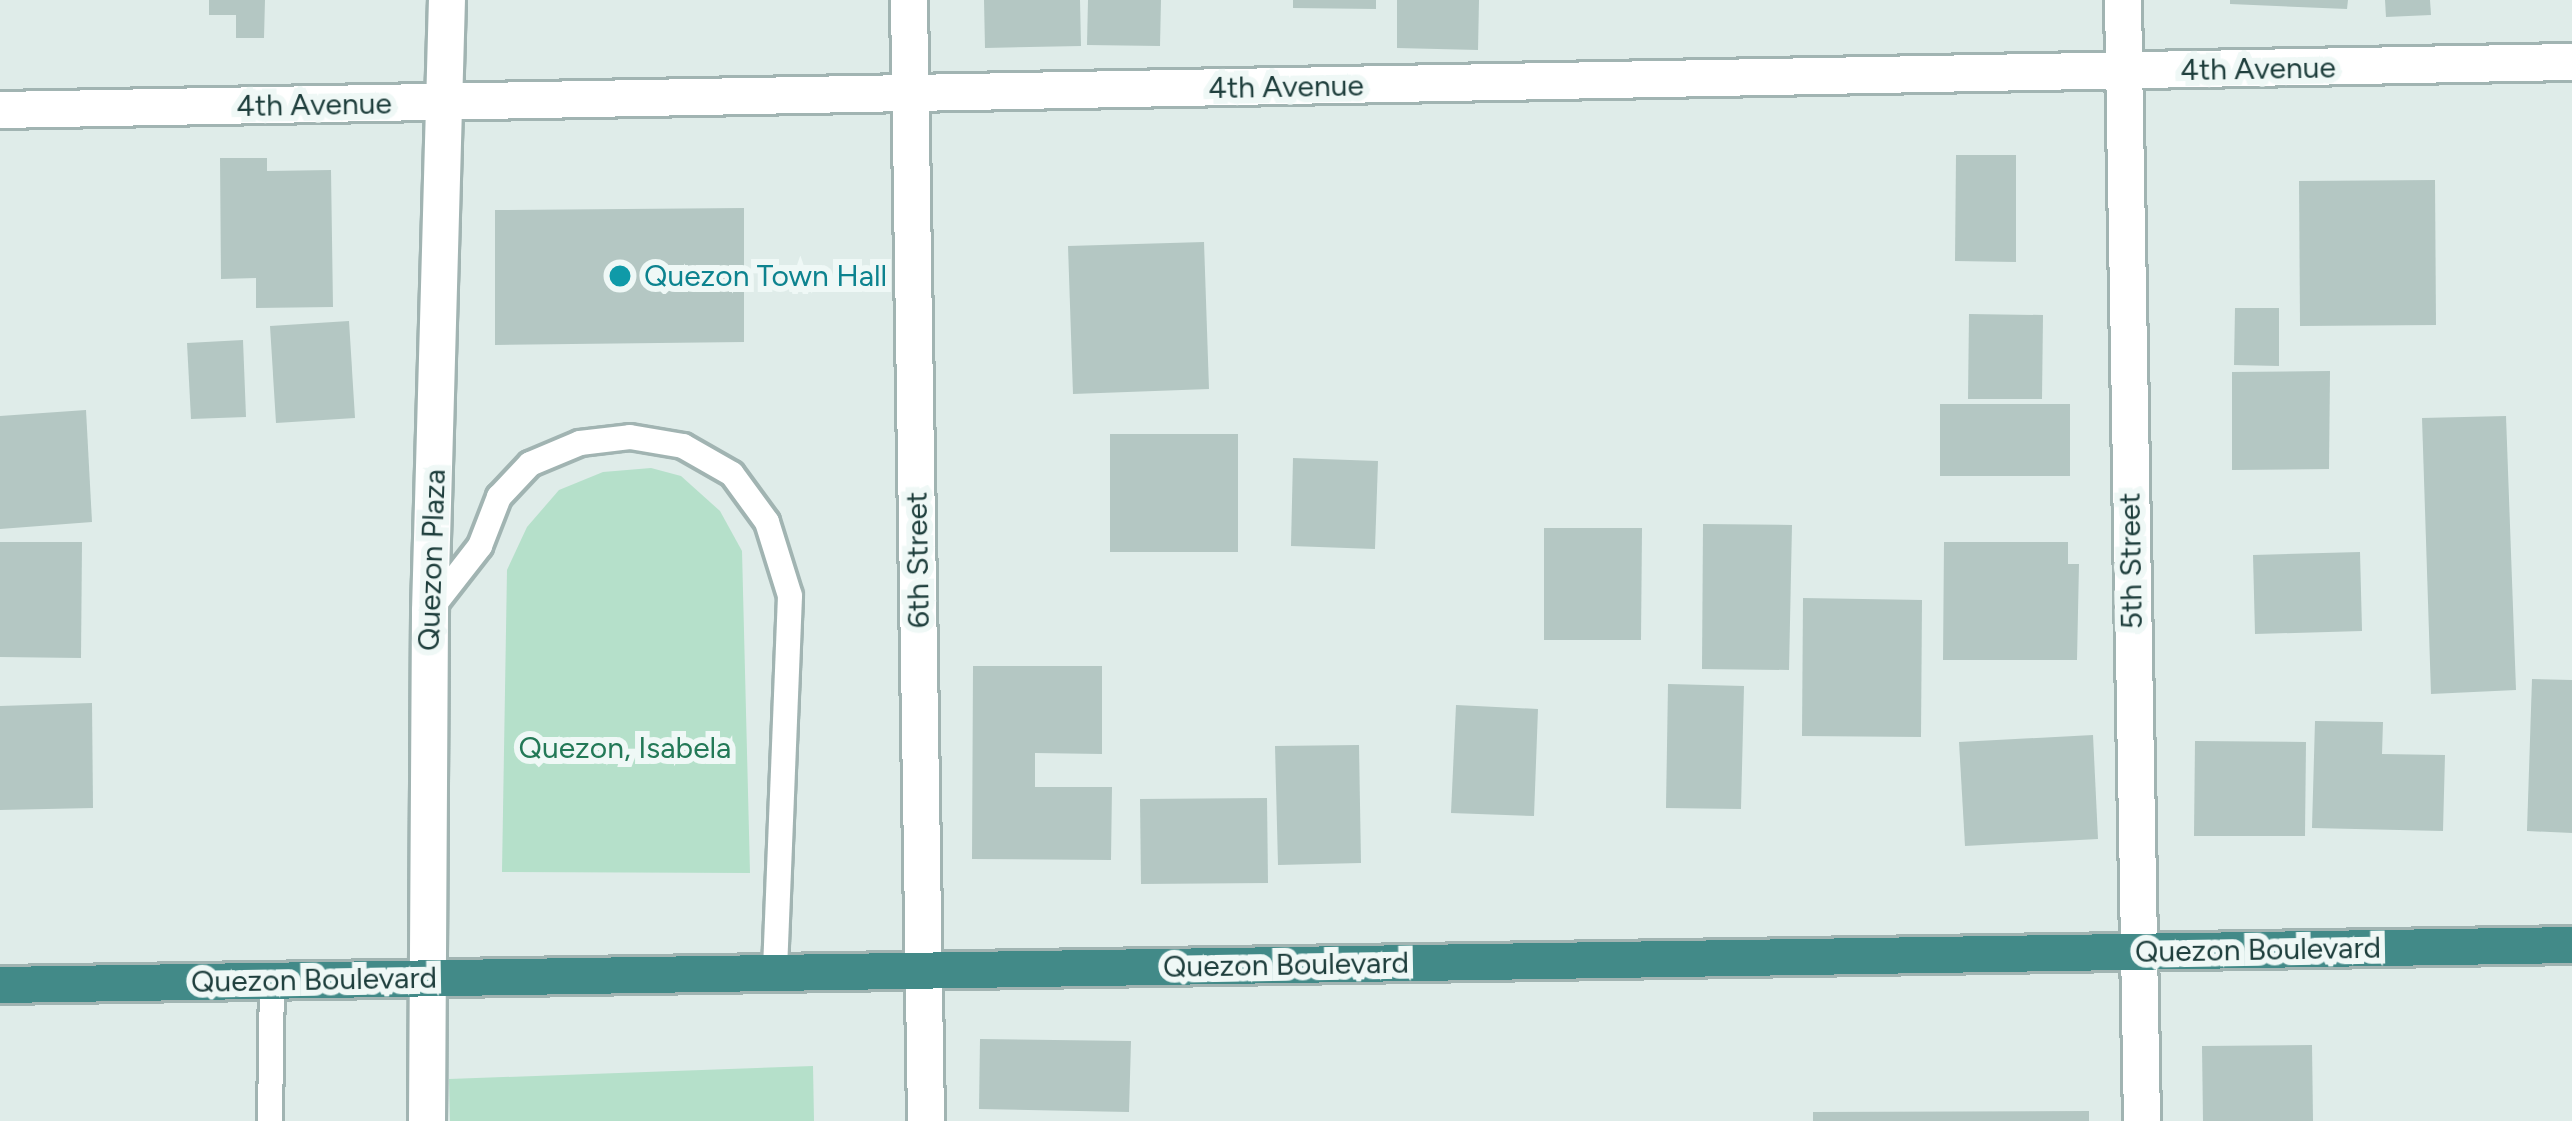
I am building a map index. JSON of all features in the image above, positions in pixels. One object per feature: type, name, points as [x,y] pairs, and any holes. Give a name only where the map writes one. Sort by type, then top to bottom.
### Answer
[{"type":"highway","name":"Quezon Boulevard","points":[[0,985],[2572,945]]},
{"type":"street","name":"Quezon Plaza","points":[[427,1121],[430,611],[448,102],[447,0]]},
{"type":"street","name":"6th Street","points":[[909,0],[926,1121]]},
{"type":"street","name":"5th Street","points":[[2123,0],[2142,1121]]},
{"type":"street","name":"4th Avenue","points":[[0,110],[2572,62]]},
{"type":"lane","points":[[430,611],[480,546],[499,497],[530,464],[580,443],[630,436],[683,446],[731,474],[767,522],[790,596],[775,973]]},
{"type":"lane","points":[[270,1121],[272,981]]},
{"type":"green space","name":"Quezon, Isabela","points":[[651,468],[681,476],[720,511],[742,551],[750,873],[502,872],[507,570],[527,527],[559,490],[603,472]]},
{"type":"green space","points":[[813,1066],[814,1121],[450,1121],[449,1079]]},
{"type":"building","points":[[209,0],[265,0],[264,38],[236,38],[236,15],[209,15]]},
{"type":"building","points":[[984,0],[1080,0],[1081,46],[985,48]]},
{"type":"building","points":[[1088,0],[1161,0],[1160,46],[1087,45]]},
{"type":"building","points":[[1293,0],[1376,0],[1376,9],[1293,8]]},
{"type":"building","points":[[1397,0],[1479,0],[1478,50],[1397,48]]},
{"type":"building","points":[[2230,0],[2348,0],[2347,9],[2230,4]]},
{"type":"building","points":[[2385,0],[2430,0],[2431,15],[2386,17]]},
{"type":"building","points":[[1956,155],[2016,155],[2016,262],[1955,261]]},
{"type":"building","points":[[220,158],[267,158],[267,171],[331,170],[333,307],[256,308],[256,278],[221,279]]},
{"type":"building","points":[[2435,180],[2436,325],[2300,326],[2299,181]]},
{"type":"building","name":"Quezon Town Hall","points":[[744,208],[744,342],[495,345],[495,210]]},
{"type":"building","points":[[1204,242],[1209,389],[1073,394],[1068,246]]},
{"type":"building","points":[[2235,308],[2279,308],[2279,366],[2234,365]]},
{"type":"building","points":[[1969,314],[2043,315],[2042,399],[1968,399]]},
{"type":"building","points":[[349,321],[355,418],[276,423],[270,326]]},
{"type":"building","points":[[243,340],[246,417],[191,419],[187,343]]},
{"type":"building","points":[[2330,371],[2329,469],[2232,470],[2232,372]]},
{"type":"building","points":[[1940,404],[2070,404],[2070,476],[1940,476]]},
{"type":"building","points":[[86,410],[92,522],[0,529],[0,416]]},
{"type":"building","points":[[2506,416],[2516,690],[2431,694],[2422,418]]},
{"type":"building","points":[[1110,434],[1238,434],[1238,552],[1110,552]]},
{"type":"building","points":[[1293,458],[1378,461],[1375,549],[1291,546]]},
{"type":"building","points":[[1703,524],[1792,525],[1789,670],[1702,669]]},
{"type":"building","points":[[1544,528],[1642,528],[1641,640],[1544,640]]},
{"type":"building","points":[[0,542],[82,542],[81,658],[0,657]]},
{"type":"building","points":[[1944,542],[2068,542],[2068,564],[2079,564],[2077,660],[1943,660]]},
{"type":"building","points":[[2360,552],[2362,631],[2255,634],[2253,555]]},
{"type":"building","points":[[1803,598],[1922,600],[1921,737],[1802,736]]},
{"type":"building","points":[[973,666],[1102,666],[1102,754],[1035,753],[1035,787],[1112,787],[1111,860],[972,859]]},
{"type":"building","points":[[2532,679],[2572,680],[2572,833],[2527,831]]},
{"type":"building","points":[[1668,684],[1744,686],[1741,809],[1666,808]]},
{"type":"building","points":[[92,703],[93,808],[0,810],[0,706]]},
{"type":"building","points":[[1456,705],[1538,709],[1534,816],[1451,813]]},
{"type":"building","points":[[2315,721],[2383,722],[2382,754],[2445,755],[2443,831],[2312,828]]},
{"type":"building","points":[[2093,735],[2098,839],[1965,846],[1959,742]]},
{"type":"building","points":[[2195,741],[2306,742],[2305,836],[2194,836]]},
{"type":"building","points":[[1359,745],[1361,863],[1278,865],[1275,746]]},
{"type":"building","points":[[1267,798],[1268,883],[1141,884],[1140,799]]},
{"type":"building","points":[[980,1039],[1131,1041],[1129,1112],[979,1109]]},
{"type":"building","points":[[2312,1045],[2313,1121],[2203,1121],[2202,1046]]},
{"type":"building","points":[[2089,1111],[2089,1121],[1813,1121],[1813,1112]]},
{"type":"place","name":"Quezon Town Hall","points":[[620,276]]}]
